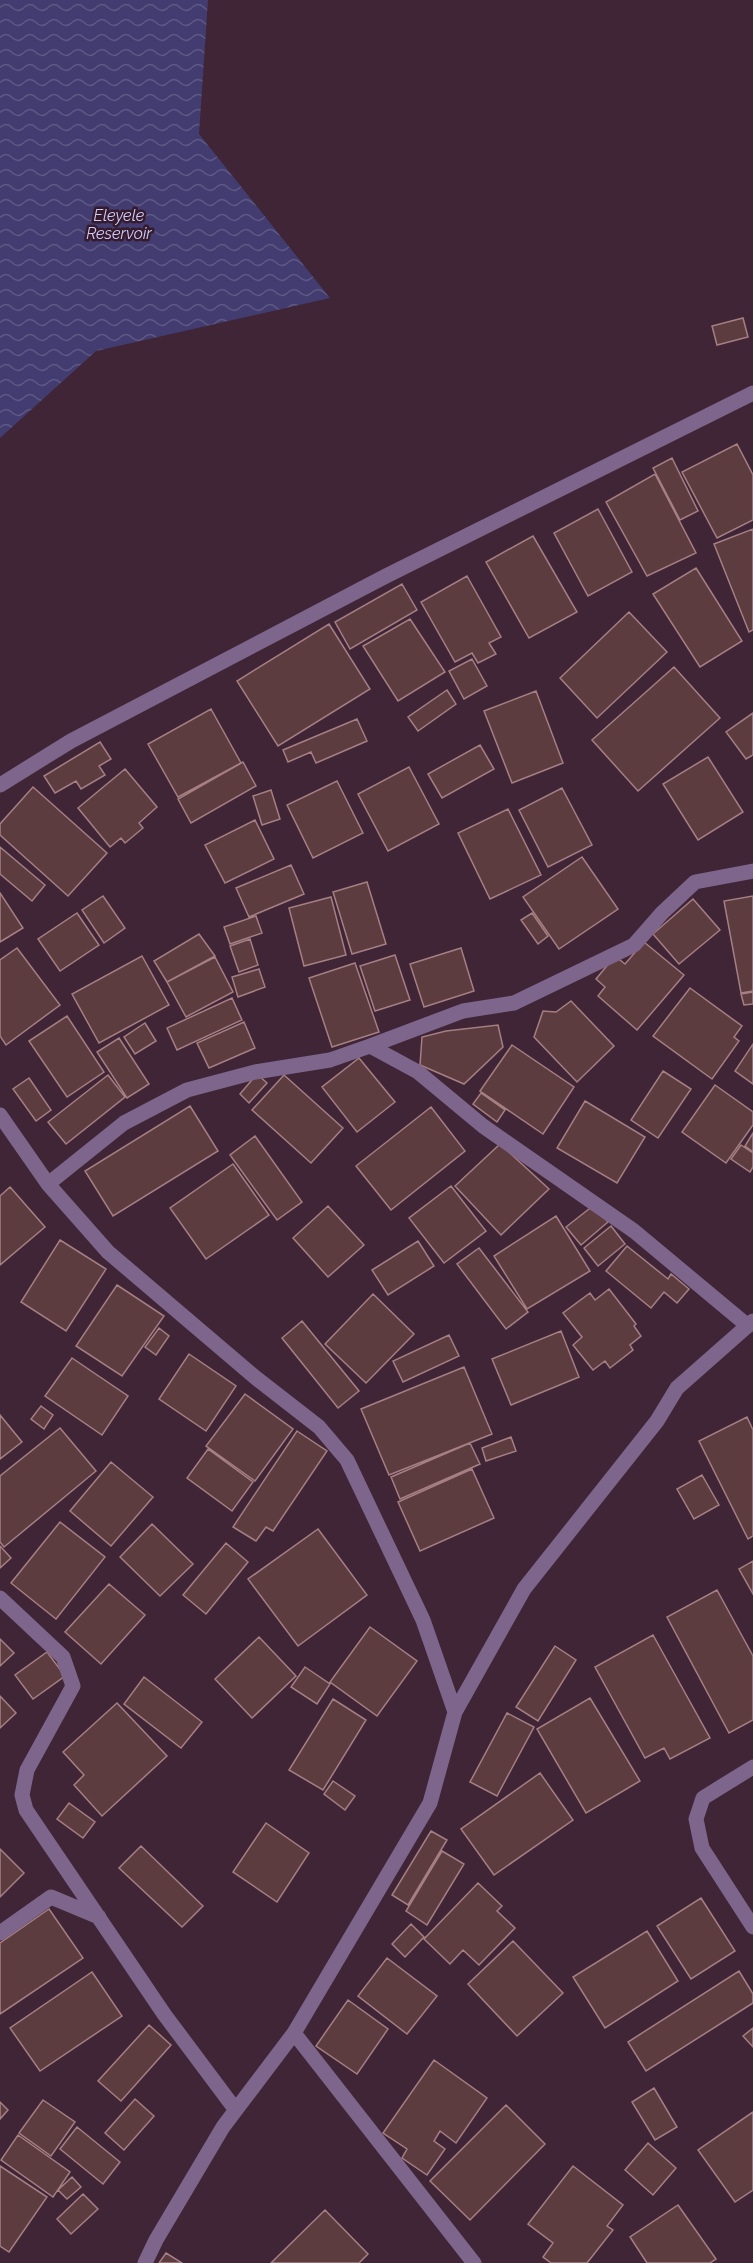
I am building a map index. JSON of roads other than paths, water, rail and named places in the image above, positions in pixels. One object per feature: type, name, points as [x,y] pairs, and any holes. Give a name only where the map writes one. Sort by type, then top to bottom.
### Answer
[{"type":"street","points":[[0,785],[71,741],[386,576],[753,393]]},
{"type":"street","points":[[48,1184],[124,1123],[187,1090],[255,1072],[330,1060],[463,1011],[514,1003],[634,945],[694,882],[753,871]]},
{"type":"street","points":[[145,2263],[156,2240],[235,2109],[294,2033],[430,1803],[455,1712],[524,1589],[657,1421],[677,1388],[750,1324],[634,1230],[483,1126],[418,1072],[370,1046]]},
{"type":"street","points":[[0,1115],[48,1184],[108,1252],[256,1378],[319,1426],[347,1460],[423,1620],[455,1712]]},
{"type":"street","points":[[0,1598],[63,1657],[73,1686],[27,1770],[22,1795],[26,1810],[164,2014],[235,2109]]},
{"type":"street","points":[[753,1767],[703,1798],[696,1819],[702,1848],[753,1927]]},
{"type":"street","points":[[0,1933],[51,1897],[99,1917]]},
{"type":"street","points":[[294,2033],[474,2263]]},
{"type":"water","name":"Eleyele Reservoir","points":[[0,0],[208,0],[199,134],[330,298],[96,351],[0,438]]}]
